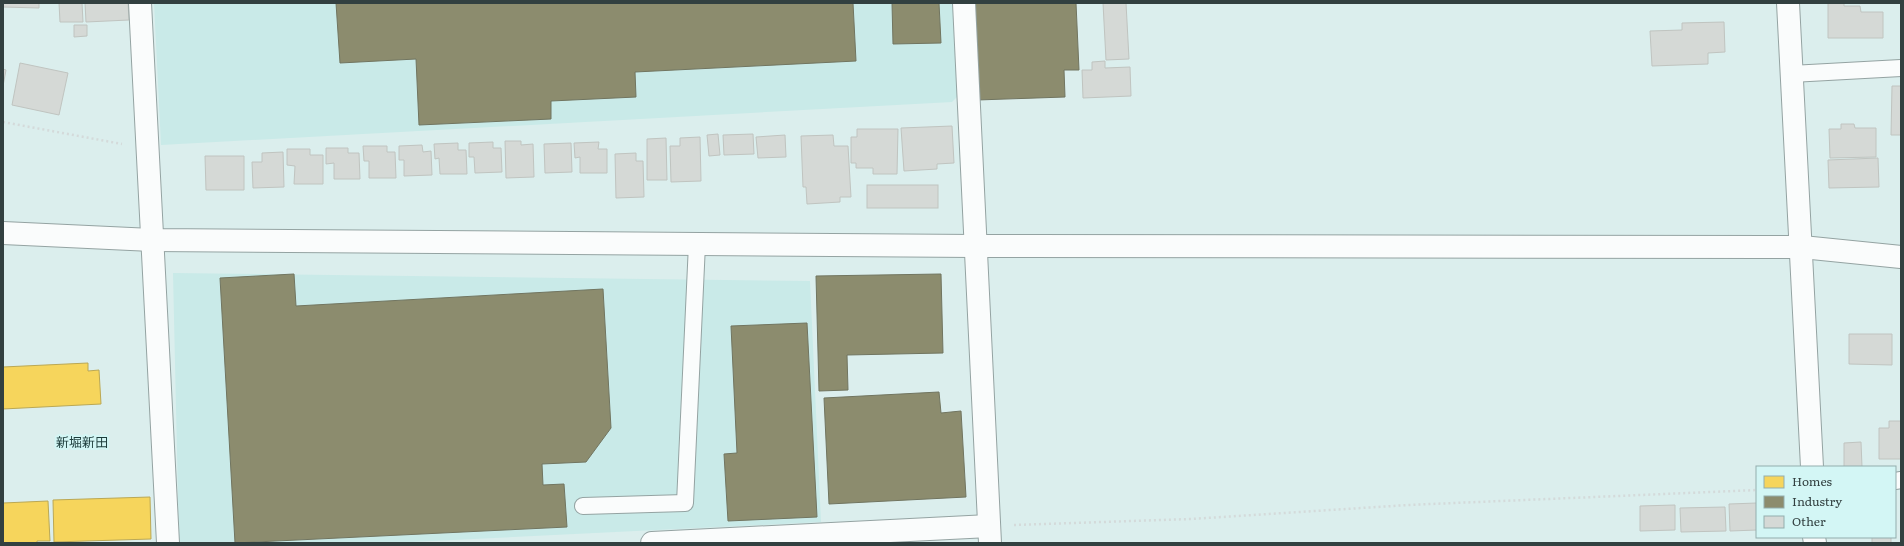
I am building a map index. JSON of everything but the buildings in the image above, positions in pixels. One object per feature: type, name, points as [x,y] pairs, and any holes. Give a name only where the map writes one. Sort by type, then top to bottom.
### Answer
[{"type":"street","points":[[140,3],[168,543]]},
{"type":"street","points":[[652,543],[990,534],[964,3]]},
{"type":"street","points":[[1788,3],[1802,247],[1812,466]]},
{"type":"street","points":[[3,233],[152,240],[975,246],[1802,247],[1901,257]]},
{"type":"lane","points":[[1791,74],[1901,68]]},
{"type":"lane","points":[[583,506],[685,503],[697,244]]},
{"type":"path","points":[[3,122],[147,149]]},
{"type":"path","points":[[990,534],[1408,505],[1756,490]]},
{"type":"shaded area","points":[[154,3],[954,3],[959,95],[952,102],[161,145]]},
{"type":"shaded area","points":[[173,273],[810,281],[821,522],[391,543],[179,543]]},
{"type":"district","name":"新堀新田","points":[[82,441]]}]
